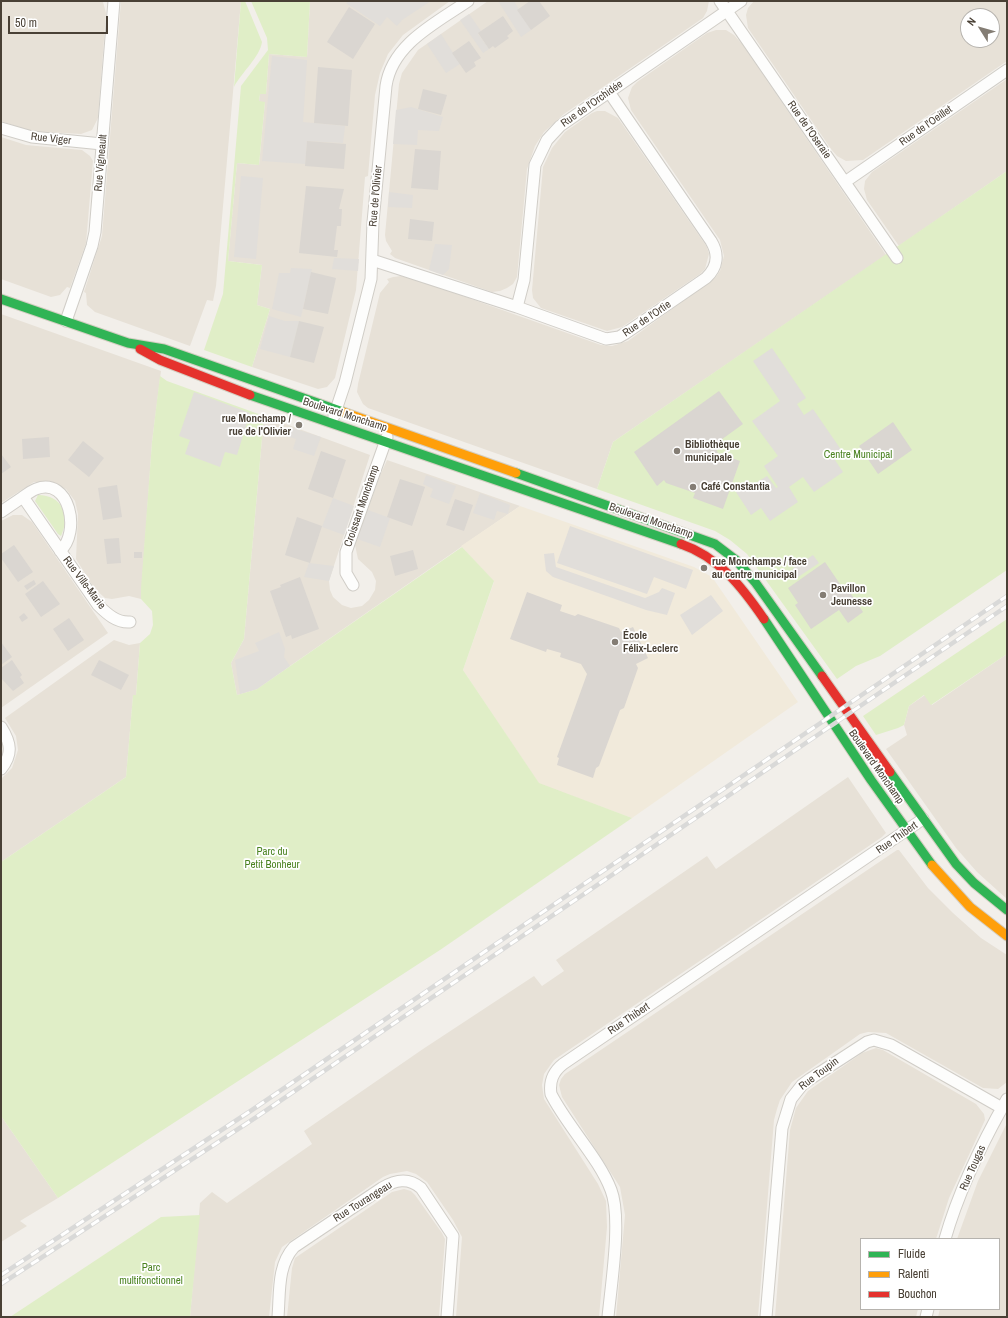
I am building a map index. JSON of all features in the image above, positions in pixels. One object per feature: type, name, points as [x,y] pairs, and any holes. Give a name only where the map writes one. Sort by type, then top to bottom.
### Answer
[{"type":"street","name":"Rue Vigneault","points":[[66,321],[92,246],[95,232],[114,1]]},
{"type":"street","name":"Rue de l'Olivier","points":[[331,423],[345,384],[367,295],[372,260],[373,222],[389,73],[397,57],[412,40],[468,1]]},
{"type":"street","name":"Rue de l'Oseraie","points":[[720,1],[897,258]]},
{"type":"street","name":"Rue de l'Orchidée","points":[[517,307],[524,280],[533,174],[542,148],[560,126],[741,1]]},
{"type":"street","name":"Rue de l'Oeillet","points":[[845,182],[1007,70]]},
{"type":"street","name":"Rue de l'Ortie","points":[[372,260],[517,307],[598,337],[613,338],[626,333],[706,278],[714,267],[716,255],[712,241],[609,92]]},
{"type":"street","name":"Rue Viger","points":[[1,128],[32,137],[102,144]]},
{"type":"street","name":"Boulevard Monchamp","points":[[1,299],[128,343],[160,360],[240,392],[386,441],[693,548],[722,565],[735,578],[924,857],[952,890],[980,916],[1007,936]]},
{"type":"street","name":"Boulevard Monchamp","points":[[128,343],[164,349],[698,537],[724,550],[736,560],[755,582],[845,707],[923,820],[964,873],[988,896],[1007,910]]},
{"type":"street","name":"Croissant Monchamp","points":[[352,585],[346,573],[346,552],[390,428]]},
{"type":"street","name":"Rue Ville-Marie","points":[[1,512],[23,497],[40,488],[56,490],[63,496],[68,504],[70,523],[67,543],[60,551]]},
{"type":"street","name":"Rue Ville-Marie","points":[[23,497],[101,608],[118,620],[130,622]]},
{"type":"street","points":[[1,728],[7,738],[10,751],[9,758],[1,769]]},
{"type":"street","name":"Rue Thibert","points":[[608,1317],[616,1220],[615,1200],[604,1176],[551,1094],[550,1087],[554,1073],[564,1064],[923,820]]},
{"type":"street","name":"Rue Toupin","points":[[766,1317],[782,1128],[790,1099],[802,1085],[860,1045],[874,1040],[891,1045],[1005,1104]]},
{"type":"street","name":"Rue Tougas","points":[[945,1238],[968,1178],[1005,1104]]},
{"type":"street","name":"Rue Tourangeau","points":[[278,1317],[282,1267],[288,1254],[294,1247],[382,1188],[402,1180],[416,1184],[421,1188],[453,1236],[447,1317]]},
{"type":"shaded area","points":[[1,1],[103,2],[106,13],[98,118],[92,130],[81,134],[30,131],[1,121]]},
{"type":"shaded area","points":[[121,1],[241,1],[216,286],[213,301],[207,300],[190,346],[95,312],[87,305],[86,293],[84,292],[102,236]]},
{"type":"shaded area","points":[[310,1],[450,1],[403,35],[388,54],[380,73],[375,95],[368,176],[365,177],[356,290],[335,378],[327,387],[318,389],[252,367],[270,309],[257,305],[262,265],[228,261],[237,163],[259,165],[265,102],[259,102],[260,93],[266,94],[269,54],[307,57]]},
{"type":"shaded area","points":[[349,1],[431,1],[402,20],[397,26],[387,17],[380,26],[346,3]]},
{"type":"shaded area","points":[[488,1],[709,1],[707,11],[703,18],[564,114],[544,132],[535,146],[527,169],[517,277],[513,284],[507,288],[492,292],[395,258],[390,254],[392,251],[386,241],[385,235],[399,84],[402,73],[418,50]]},
{"type":"shaded area","points":[[498,1],[514,1],[531,30],[521,37]]},
{"type":"shaded area","points":[[754,1],[1007,1],[1007,61],[863,160],[846,161],[837,156],[831,149],[748,28],[746,15],[748,8]]},
{"type":"shaded area","points":[[469,14],[481,31],[478,34],[489,49],[483,53],[460,20]]},
{"type":"shaded area","points":[[716,30],[726,30],[734,35],[742,44],[886,255],[613,442],[597,489],[368,408],[363,404],[357,392],[358,384],[380,293],[389,282],[387,279],[401,276],[412,278],[601,345],[612,346],[628,341],[715,278],[720,271],[724,256],[720,240],[631,110],[628,98],[632,87],[637,82],[707,33]]},
{"type":"shaded area","points":[[441,34],[460,64],[446,73],[427,44]]},
{"type":"shaded area","points":[[272,56],[307,60],[303,122],[345,126],[343,143],[307,141],[305,164],[262,161]]},
{"type":"shaded area","points":[[1007,79],[1007,171],[899,246],[867,200],[864,189],[865,181],[872,172]]},
{"type":"shaded area","points":[[411,107],[443,117],[439,131],[418,130],[417,145],[393,144],[396,110]]},
{"type":"shaded area","points":[[597,111],[605,111],[618,118],[707,247],[709,254],[705,269],[700,274],[622,327],[607,331],[541,308],[533,298],[532,290],[543,167],[552,148],[565,132]]},
{"type":"shaded area","points":[[1,137],[26,145],[82,150],[90,156],[93,161],[86,243],[70,288],[67,287],[60,295],[51,297],[1,279]]},
{"type":"shaded area","points":[[241,176],[263,178],[256,259],[234,257]]},
{"type":"shaded area","points":[[389,192],[413,195],[412,208],[388,207]]},
{"type":"shaded area","points":[[435,244],[452,245],[449,269],[443,275],[429,270]]},
{"type":"shaded area","points":[[334,258],[359,259],[358,271],[332,269]]},
{"type":"shaded area","points":[[291,268],[312,269],[301,317],[272,309],[279,273],[290,273]]},
{"type":"shaded area","points":[[1,314],[161,371],[152,442],[141,599],[129,596],[112,599],[105,598],[94,588],[76,559],[78,514],[75,501],[66,489],[50,482],[34,482],[1,503]]},
{"type":"shaded area","points":[[269,316],[285,321],[299,321],[290,357],[260,349]]},
{"type":"shaded area","points":[[772,348],[806,398],[797,404],[804,415],[813,409],[844,454],[835,460],[843,472],[814,492],[803,477],[789,487],[798,502],[770,521],[761,508],[751,515],[736,492],[744,486],[750,484],[751,486],[767,476],[776,488],[778,487],[764,466],[778,456],[752,421],[780,401],[753,361]]},
{"type":"shaded area","points":[[194,392],[250,413],[237,455],[225,452],[220,467],[185,454],[190,440],[179,436]]},
{"type":"shaded area","points":[[264,416],[370,455],[329,581],[330,590],[333,597],[342,605],[351,608],[362,606],[369,600],[375,590],[376,581],[372,572],[358,559],[355,545],[387,460],[520,506],[257,689],[237,695],[231,663],[244,639]]},
{"type":"shaded area","points":[[289,427],[321,437],[314,456],[293,449],[296,439],[286,436]]},
{"type":"shaded area","points":[[426,475],[456,486],[449,504],[430,497],[433,489],[423,484]]},
{"type":"shaded area","points":[[480,493],[510,505],[508,514],[497,511],[494,520],[473,513]]},
{"type":"shaded area","points":[[333,498],[354,506],[344,535],[322,527]]},
{"type":"shaded area","name":"École Félix-Leclerc","points":[[520,506],[694,567],[712,577],[798,702],[632,818],[539,784],[463,670],[494,582],[461,546]]},
{"type":"shaded area","points":[[368,510],[390,518],[380,547],[357,539]]},
{"type":"shaded area","points":[[13,515],[22,515],[32,522],[108,633],[1,708],[1,521]]},
{"type":"shaded area","points":[[570,526],[693,570],[686,589],[654,577],[647,594],[557,563]]},
{"type":"shaded area","points":[[554,553],[556,567],[645,598],[659,592],[662,588],[675,593],[667,615],[646,610],[553,577],[546,571],[544,554]]},
{"type":"shaded area","points":[[813,555],[819,563],[798,577],[792,569]]},
{"type":"shaded area","points":[[309,563],[334,566],[329,581],[304,577]]},
{"type":"shaded area","points":[[711,595],[723,611],[692,635],[680,615]]},
{"type":"shaded area","points":[[279,632],[285,649],[284,657],[290,666],[257,689],[240,694],[235,660],[259,651],[255,643]]},
{"type":"shaded area","points":[[114,640],[129,645],[140,643],[136,695],[133,696],[126,777],[1,862],[1,779],[12,768],[18,750],[16,736],[5,718]]},
{"type":"shaded area","points":[[1007,654],[1007,899],[977,872],[956,848],[886,749],[907,735],[904,725],[909,706],[925,695],[932,705]]},
{"type":"shaded area","points":[[848,777],[886,833],[882,837],[554,1060],[544,1074],[542,1085],[544,1099],[598,1184],[606,1201],[607,1227],[599,1317],[456,1317],[462,1237],[453,1220],[427,1182],[416,1174],[407,1171],[390,1174],[383,1177],[282,1247],[275,1262],[269,1317],[190,1317],[200,1203],[212,1192],[227,1203],[312,1144],[304,1131],[423,1049],[534,976],[542,986],[564,971],[556,960],[707,856],[716,869]]},
{"type":"shaded area","points":[[899,850],[928,888],[953,913],[981,938],[1007,955],[1007,1082],[998,1089],[983,1088],[886,1033],[868,1032],[860,1034],[792,1082],[780,1100],[774,1120],[758,1317],[616,1317],[625,1215],[620,1187],[562,1097],[559,1085],[561,1079],[565,1074]]},
{"type":"shaded area","points":[[876,1048],[883,1050],[976,1104],[984,1114],[985,1120],[949,1198],[936,1238],[860,1238],[860,1310],[918,1310],[916,1317],[775,1317],[790,1130],[796,1108],[808,1091],[862,1053]]},
{"type":"shaded area","points":[[1,1116],[58,1198],[20,1221],[27,1226],[1,1242]]},
{"type":"shaded area","points":[[1006,1125],[1007,1317],[938,1317],[940,1310],[1000,1310],[1000,1238],[957,1238],[978,1181]]},
{"type":"shaded area","points":[[404,1189],[411,1191],[415,1195],[445,1239],[439,1317],[287,1317],[292,1268],[295,1258],[392,1192]]},
{"type":"green space","points":[[241,1],[245,1],[262,42],[258,53],[234,87]]},
{"type":"green space","points":[[251,1],[310,1],[307,57],[269,54],[266,94],[260,94],[259,101],[265,102],[259,165],[237,163],[228,261],[262,265],[257,305],[270,309],[252,367],[204,350],[223,294],[241,86],[268,50],[267,38]]},
{"type":"green space","name":"Centre Municipal","points":[[1007,171],[1007,570],[880,656],[856,666],[837,679],[747,554],[730,540],[715,531],[597,489],[613,442]]},
{"type":"green space","name":"Parc du Petit Bonheur","points":[[160,376],[167,381],[264,416],[244,639],[231,663],[237,695],[257,689],[462,547],[494,581],[463,670],[539,783],[632,818],[440,950],[58,1198],[1,1116],[1,862],[126,777],[133,695],[136,695],[140,643],[150,634],[153,625],[152,611],[141,599],[141,588],[152,442]]},
{"type":"green space","points":[[38,495],[53,498],[62,508],[65,521],[61,536],[58,534],[35,501]]},
{"type":"green space","points":[[1007,619],[1007,654],[931,705],[924,695],[909,706],[904,725],[876,735],[863,716]]},
{"type":"green space","name":"Parc multifonctionnel","points":[[200,1215],[190,1317],[10,1317],[161,1217]]},
{"type":"building","points":[[530,1],[539,1],[550,16],[531,30],[517,10]]},
{"type":"building","points":[[349,7],[375,24],[353,59],[327,42]]},
{"type":"building","points":[[503,16],[513,31],[507,36],[509,38],[495,48],[493,46],[489,49],[478,33]]},
{"type":"building","points":[[469,41],[481,58],[474,62],[476,66],[466,73],[452,53]]},
{"type":"building","points":[[318,67],[352,70],[348,126],[314,123]]},
{"type":"building","points":[[423,89],[447,95],[441,115],[418,109]]},
{"type":"building","points":[[307,141],[346,144],[344,169],[305,166]]},
{"type":"building","points":[[415,149],[441,151],[438,190],[411,188]]},
{"type":"building","points":[[306,186],[344,189],[339,209],[342,209],[341,226],[337,226],[334,250],[338,250],[337,257],[299,253]]},
{"type":"building","points":[[410,219],[434,222],[432,241],[408,239]]},
{"type":"building","points":[[311,272],[336,278],[328,314],[303,309]]},
{"type":"building","points":[[299,321],[324,327],[314,363],[290,357]]},
{"type":"building","name":"Bibliothèque municipale","points":[[719,391],[743,424],[714,445],[718,453],[740,461],[723,509],[693,498],[695,493],[666,483],[664,480],[657,486],[634,452]]},
{"type":"building","points":[[893,422],[912,450],[878,474],[859,446]]},
{"type":"building","points":[[49,437],[50,457],[23,459],[22,439]]},
{"type":"building","points":[[83,441],[104,458],[89,477],[68,460]]},
{"type":"building","points":[[321,451],[346,460],[333,498],[308,489]]},
{"type":"building","points":[[1,454],[11,467],[1,474]]},
{"type":"building","points":[[400,479],[425,487],[412,526],[387,517]]},
{"type":"building","points":[[117,485],[122,517],[103,520],[98,488]]},
{"type":"building","points":[[455,499],[473,505],[464,531],[446,525]]},
{"type":"building","points":[[297,517],[322,526],[310,563],[285,555]]},
{"type":"building","points":[[119,538],[121,563],[107,564],[104,539]]},
{"type":"building","points":[[14,545],[33,572],[18,582],[1,558],[1,554]]},
{"type":"building","points":[[413,550],[418,569],[395,576],[390,556]]},
{"type":"building","points":[[134,552],[142,552],[142,558],[134,558]]},
{"type":"building","name":"Pavillon Jeunesse","points":[[825,562],[842,587],[845,585],[863,612],[848,623],[839,610],[811,629],[795,605],[798,603],[788,588]]},
{"type":"building","points":[[300,577],[319,629],[292,639],[291,635],[286,637],[270,591],[281,587],[280,585]]},
{"type":"building","points":[[34,580],[36,584],[27,590],[24,586]]},
{"type":"building","points":[[43,581],[60,604],[41,617],[25,594]]},
{"type":"building","points":[[527,592],[562,605],[560,611],[575,616],[578,614],[619,628],[621,632],[633,627],[648,658],[636,664],[638,668],[624,708],[620,710],[593,778],[557,765],[559,758],[557,757],[587,674],[581,664],[560,657],[561,653],[547,649],[546,652],[510,639]]},
{"type":"building","points":[[24,613],[28,618],[22,622],[19,617]]},
{"type":"building","points":[[69,618],[84,640],[68,651],[53,629]]},
{"type":"building","points":[[1,642],[12,657],[1,665]]},
{"type":"building","points":[[12,660],[22,675],[20,677],[24,683],[13,691],[1,678],[1,668]]},
{"type":"building","points":[[99,660],[129,675],[121,690],[91,675]]},
{"type":"railway","points":[[1,1275],[252,1110],[1007,596]]},
{"type":"railway","points":[[1,1284],[255,1118],[1007,606]]},
{"type":"traffic: fast","points":[[1,299],[128,343],[164,349],[343,412]]},
{"type":"traffic: fast","points":[[250,395],[681,544]]},
{"type":"traffic: fast","points":[[516,473],[715,544],[736,560],[755,582],[822,676]]},
{"type":"traffic: fast","points":[[764,619],[871,780],[932,865]]},
{"type":"traffic: fast","points":[[890,772],[956,864],[974,883],[1007,910]]},
{"type":"traffic: slow","points":[[343,412],[516,473]]},
{"type":"traffic: slow","points":[[932,865],[970,907],[1007,936]]},
{"type":"traffic: jam","points":[[140,349],[160,360],[250,395]]},
{"type":"traffic: jam","points":[[681,544],[707,557],[728,574],[764,619]]},
{"type":"traffic: jam","points":[[822,676],[890,772]]},
{"type":"place","name":"rue Monchamp / rue de l'Olivier","points":[[299,425]]},
{"type":"place","name":"Bibliothèque municipale","points":[[677,451]]},
{"type":"place","name":"Café Constantia","points":[[693,487]]},
{"type":"place","name":"rue Monchamps / face au centre municipal","points":[[704,568]]},
{"type":"place","name":"Pavillon Jeunesse","points":[[823,595]]},
{"type":"place","name":"École Félix-Leclerc","points":[[615,642]]}]
